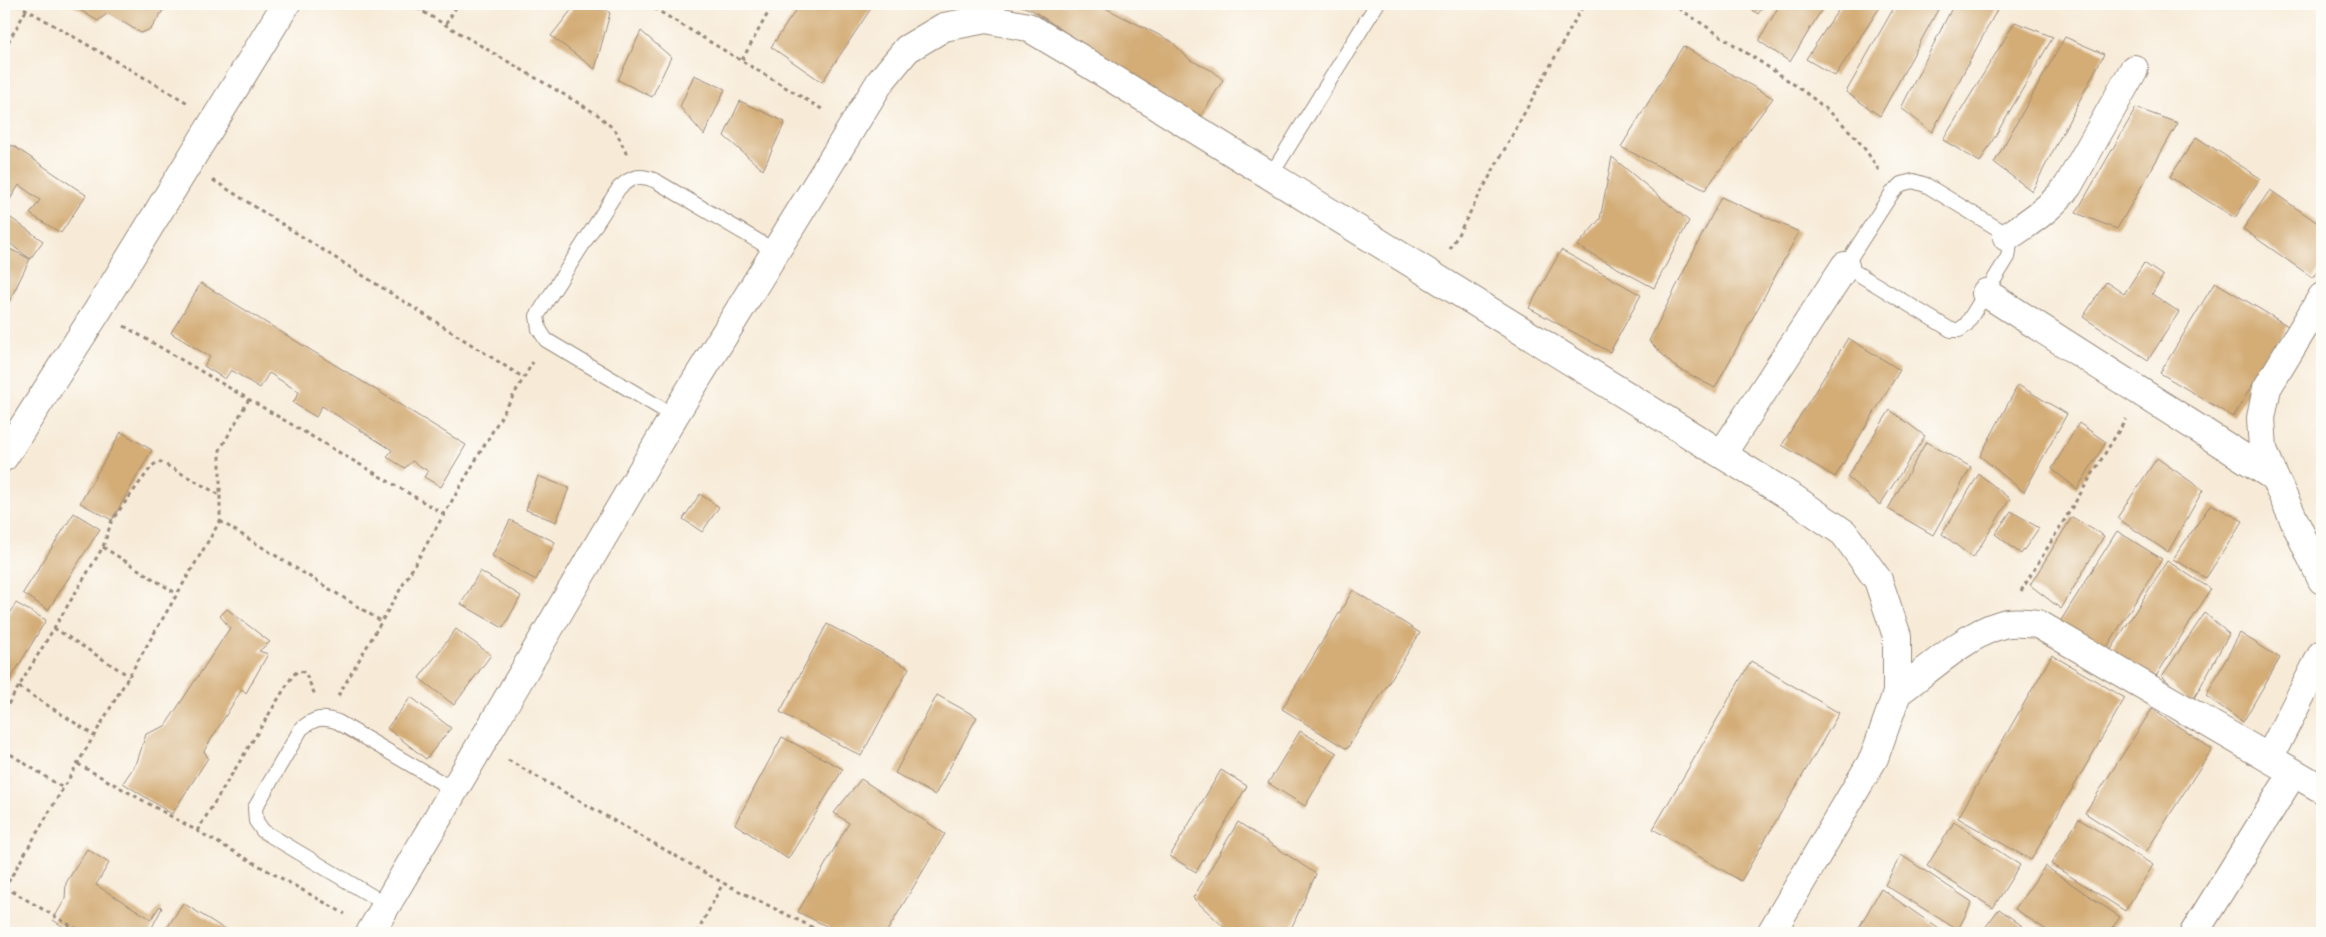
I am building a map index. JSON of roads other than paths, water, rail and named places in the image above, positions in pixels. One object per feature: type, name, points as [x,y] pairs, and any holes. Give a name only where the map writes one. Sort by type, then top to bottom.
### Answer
[{"type":"street","points":[[4,458],[98,310],[286,4]]},
{"type":"street","points":[[371,931],[674,416],[880,82],[907,48],[944,27],[986,19],[1028,27],[1435,276],[1796,500],[1844,533],[1878,580],[1897,636],[1897,694],[1874,758],[1771,933]]},
{"type":"street","points":[[2007,238],[2036,218],[2068,186],[2134,69]]},
{"type":"street","points":[[1722,454],[1845,266]]},
{"type":"street","points":[[1986,293],[2274,477]]},
{"type":"street","points":[[2322,297],[2267,388],[2261,418],[2263,449],[2322,580]]},
{"type":"street","points":[[1897,694],[1983,631],[2001,624],[2020,622],[2038,624],[2322,789]]},
{"type":"street","points":[[2269,758],[2322,654]]},
{"type":"street","points":[[2194,933],[2293,773]]},
{"type":"lane","points":[[1271,175],[1377,4]]},
{"type":"lane","points":[[674,416],[546,340],[539,329],[537,316],[619,188],[629,178],[642,176],[656,181],[775,251]]},
{"type":"lane","points":[[1913,181],[1926,185],[2000,230],[2007,238],[2010,247],[2008,257],[1966,325],[1959,330],[1950,330],[1845,266],[1892,193],[1901,184],[1913,181]]},
{"type":"lane","points":[[387,905],[263,831],[256,821],[254,808],[301,729],[312,720],[325,717],[338,722],[454,790]]}]
